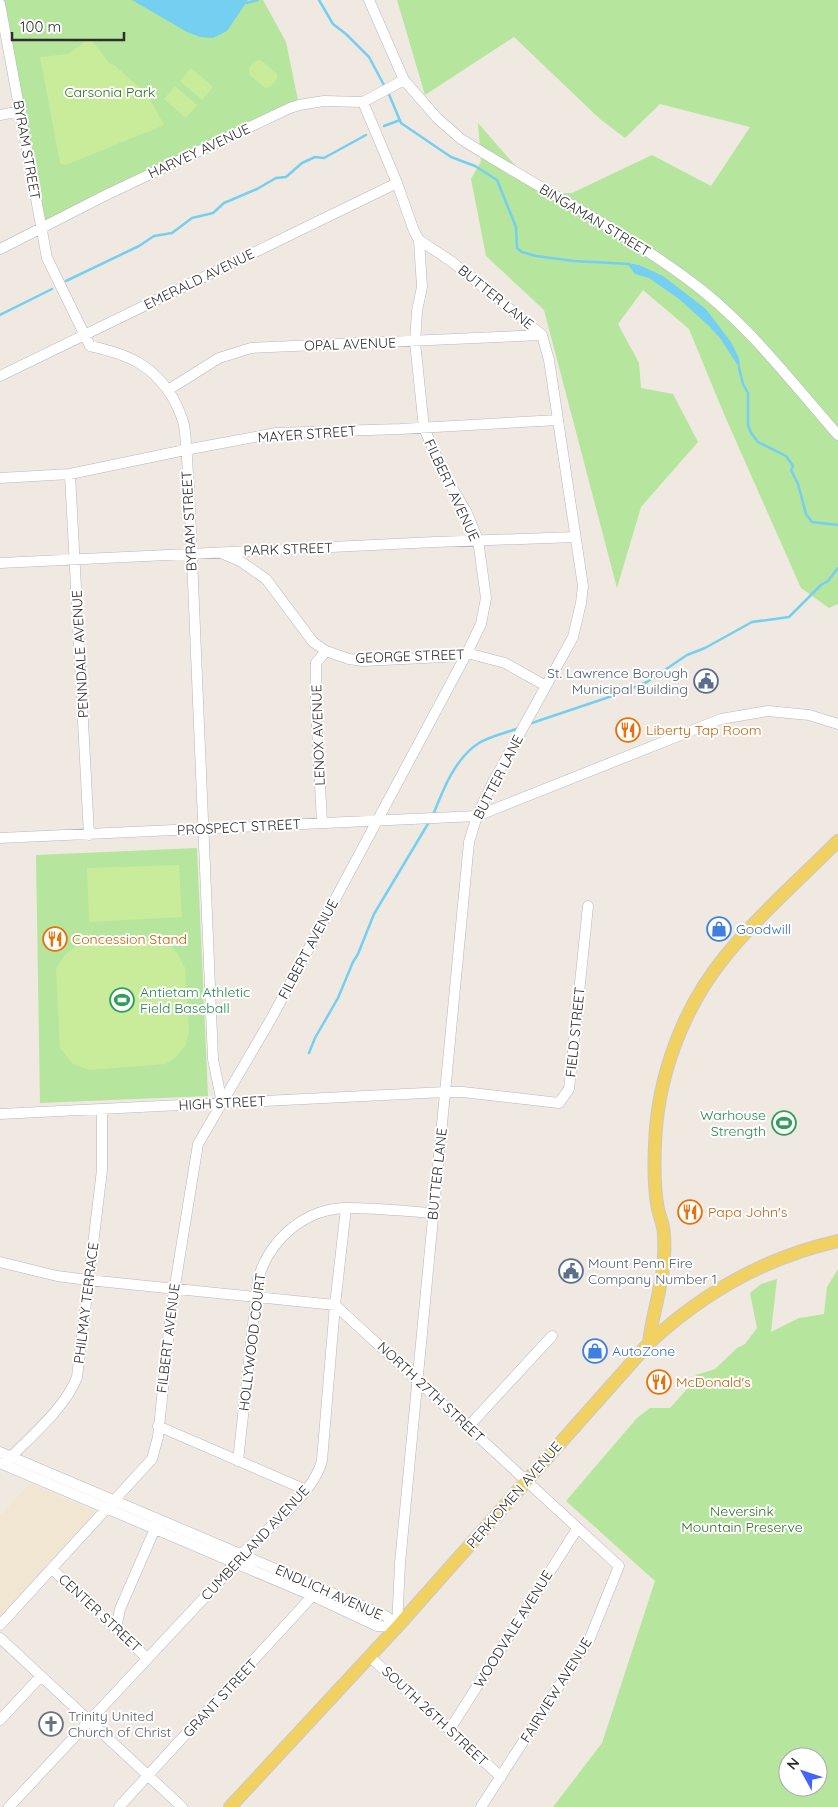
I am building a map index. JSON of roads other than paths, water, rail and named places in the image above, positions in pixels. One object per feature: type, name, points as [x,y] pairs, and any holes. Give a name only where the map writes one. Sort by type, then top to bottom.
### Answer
[{"type":"main road","points":[[650,1343],[650,1330],[662,1280],[664,1233],[658,1209],[655,1180],[656,1124],[664,1079],[678,1038],[697,998],[727,954],[838,841]]},
{"type":"main road","name":"PERKIOMEN AVENUE","points":[[230,1807],[397,1627],[525,1481],[667,1326],[700,1301],[738,1278],[789,1255],[838,1241]]},
{"type":"street","name":"BINGAMAN STREET","points":[[369,0],[404,80],[437,118],[461,139],[650,253],[703,291],[755,340],[838,435]]},
{"type":"street","name":"BYRAM STREET","points":[[0,4],[47,258],[90,346],[117,352],[142,364],[168,390],[182,417],[184,425],[189,486],[213,1060],[222,1103]]},
{"type":"street","name":"HARVEY AVENUE","points":[[0,249],[41,230],[106,195],[290,108],[324,101],[363,102],[404,80]]},
{"type":"street","points":[[363,102],[397,183],[414,232],[419,240]]},
{"type":"street","points":[[0,115],[21,111]]},
{"type":"street","name":"EMERALD AVENUE","points":[[0,376],[397,183]]},
{"type":"street","name":"BUTTER LANE","points":[[397,1627],[400,1563],[468,842],[477,816],[492,784],[573,637],[583,586],[549,360],[542,335],[451,261],[419,240]]},
{"type":"street","name":"FILBERT AVENUE","points":[[0,1625],[152,1459],[156,1446],[174,1289],[198,1144],[271,1019],[481,624],[486,598],[478,540],[466,511],[445,476],[424,428],[415,342],[417,311],[422,287],[419,240]]},
{"type":"street","name":"OPAL AVENUE","points":[[168,390],[219,358],[251,348],[542,335]]},
{"type":"street","name":"MAYER STREET","points":[[0,478],[70,474],[276,433],[424,428],[558,420]]},
{"type":"street","name":"PENNDALE AVENUE","points":[[70,474],[89,835]]},
{"type":"street","name":"PARK STREET","points":[[0,563],[576,537]]},
{"type":"street","name":"GEORGE STREET","points":[[219,552],[240,561],[266,579],[313,642],[326,651],[349,659],[363,661],[444,657],[467,653],[506,663],[546,686]]},
{"type":"street","name":"LENOX AVENUE","points":[[322,823],[316,708],[316,663],[326,651]]},
{"type":"street","name":"PROSPECT STREET","points":[[0,838],[477,816],[721,719],[768,712],[809,715],[838,724]]},
{"type":"street","name":"FIELD STREET","points":[[507,1096],[559,1103],[569,1089],[588,906]]},
{"type":"street","name":"HIGH STREET","points":[[0,1114],[444,1092],[507,1096]]},
{"type":"street","name":"PHILMAY TERRACE","points":[[4,1463],[64,1401],[74,1385],[78,1371],[102,1170],[102,1109]]},
{"type":"street","name":"HOLLYWOOD COURT","points":[[238,1461],[255,1296],[263,1263],[269,1252],[297,1224],[316,1215],[346,1208],[432,1213]]},
{"type":"street","name":"CUMBERLAND AVENUE","points":[[8,1807],[218,1583],[242,1554],[306,1490],[318,1474],[322,1460],[335,1305],[346,1208]]},
{"type":"street","points":[[0,1262],[57,1276],[88,1280],[335,1305]]},
{"type":"street","name":"NORTH 27TH STREET","points":[[335,1305],[619,1566]]},
{"type":"street","points":[[468,1427],[552,1336]]},
{"type":"street","points":[[158,1426],[306,1490]]},
{"type":"street","name":"ENDLICH AVENUE","points":[[0,1452],[4,1463],[107,1509],[313,1596],[377,1626],[397,1627]]},
{"type":"street","name":"ENDLICH AVENUE","points":[[4,1463],[116,1500],[386,1616],[397,1627]]},
{"type":"street","points":[[116,1628],[120,1609],[159,1519]]},
{"type":"street","name":"WOODVALE AVENUE","points":[[450,1729],[577,1528]]},
{"type":"street","name":"FAIRVIEW AVENUE","points":[[481,1807],[590,1638],[619,1566]]},
{"type":"street","name":"CENTER STREET","points":[[52,1569],[148,1658]]},
{"type":"street","name":"GRANT STREET","points":[[119,1807],[320,1588]]},
{"type":"street","points":[[0,1638],[182,1807]]},
{"type":"street","name":"SOUTH 26TH STREET","points":[[369,1656],[501,1777]]},
{"type":"street","points":[[0,1720],[41,1676]]},
{"type":"water","points":[[132,0],[248,0],[227,31],[213,38],[200,37],[187,32]]},
{"type":"water","points":[[627,263],[639,265],[663,276],[706,309],[731,342],[739,358],[740,369],[720,338],[708,325],[679,299],[649,278],[635,274]]},
{"type":"waterway","points":[[247,3],[258,0]]},
{"type":"waterway","points":[[319,0],[333,24],[369,57],[385,87]]},
{"type":"waterway","points":[[388,92],[401,123],[451,157],[475,166],[497,180],[516,227],[517,248],[522,252],[536,256],[574,261],[629,264]]},
{"type":"waterway","points":[[384,126],[400,120]]},
{"type":"waterway","points":[[66,281],[139,246],[154,236],[172,233],[192,218],[213,213],[224,203],[257,189],[276,178],[286,177],[302,163],[315,157],[324,158],[366,135]]},
{"type":"waterway","points":[[0,315],[52,289]]},
{"type":"waterway","points":[[739,368],[743,384],[748,393],[748,425],[751,433],[758,442],[786,456],[793,466],[791,470],[798,484],[806,514],[812,522],[838,525]]},
{"type":"waterway","points":[[529,724],[621,693],[647,682],[687,655],[705,648],[752,622],[789,617],[821,585],[828,581],[838,568]]},
{"type":"waterway","points":[[433,815],[451,775],[463,757],[471,749],[488,738],[519,728]]},
{"type":"waterway","points":[[309,1053],[315,1038],[338,998],[374,914],[429,822]]},
{"type":"place","name":"St. Lawrence Borough Municipal Building","points":[[706,681]]},
{"type":"place","name":"Liberty Tap Room","points":[[628,730]]},
{"type":"place","name":"Goodwill","points":[[719,929]]},
{"type":"place","name":"Concession Stand","points":[[55,939]]},
{"type":"place","name":"Antietam Athletic Field Baseball","points":[[122,1000]]},
{"type":"place","name":"Warhouse Strength","points":[[784,1123]]},
{"type":"place","name":"Papa John's","points":[[690,1212]]},
{"type":"place","name":"Mount Penn Fire Company Number 1","points":[[571,1271]]},
{"type":"place","name":"AutoZone","points":[[595,1351]]},
{"type":"place","name":"McDonald's","points":[[659,1382]]},
{"type":"place","name":"Trinity United Church of Christ","points":[[51,1724]]},
{"type":"park label","name":"Carsonia Park","points":[[110,92]]},
{"type":"park label","name":"Neversink Mountain Preserve","points":[[742,1519]]}]
